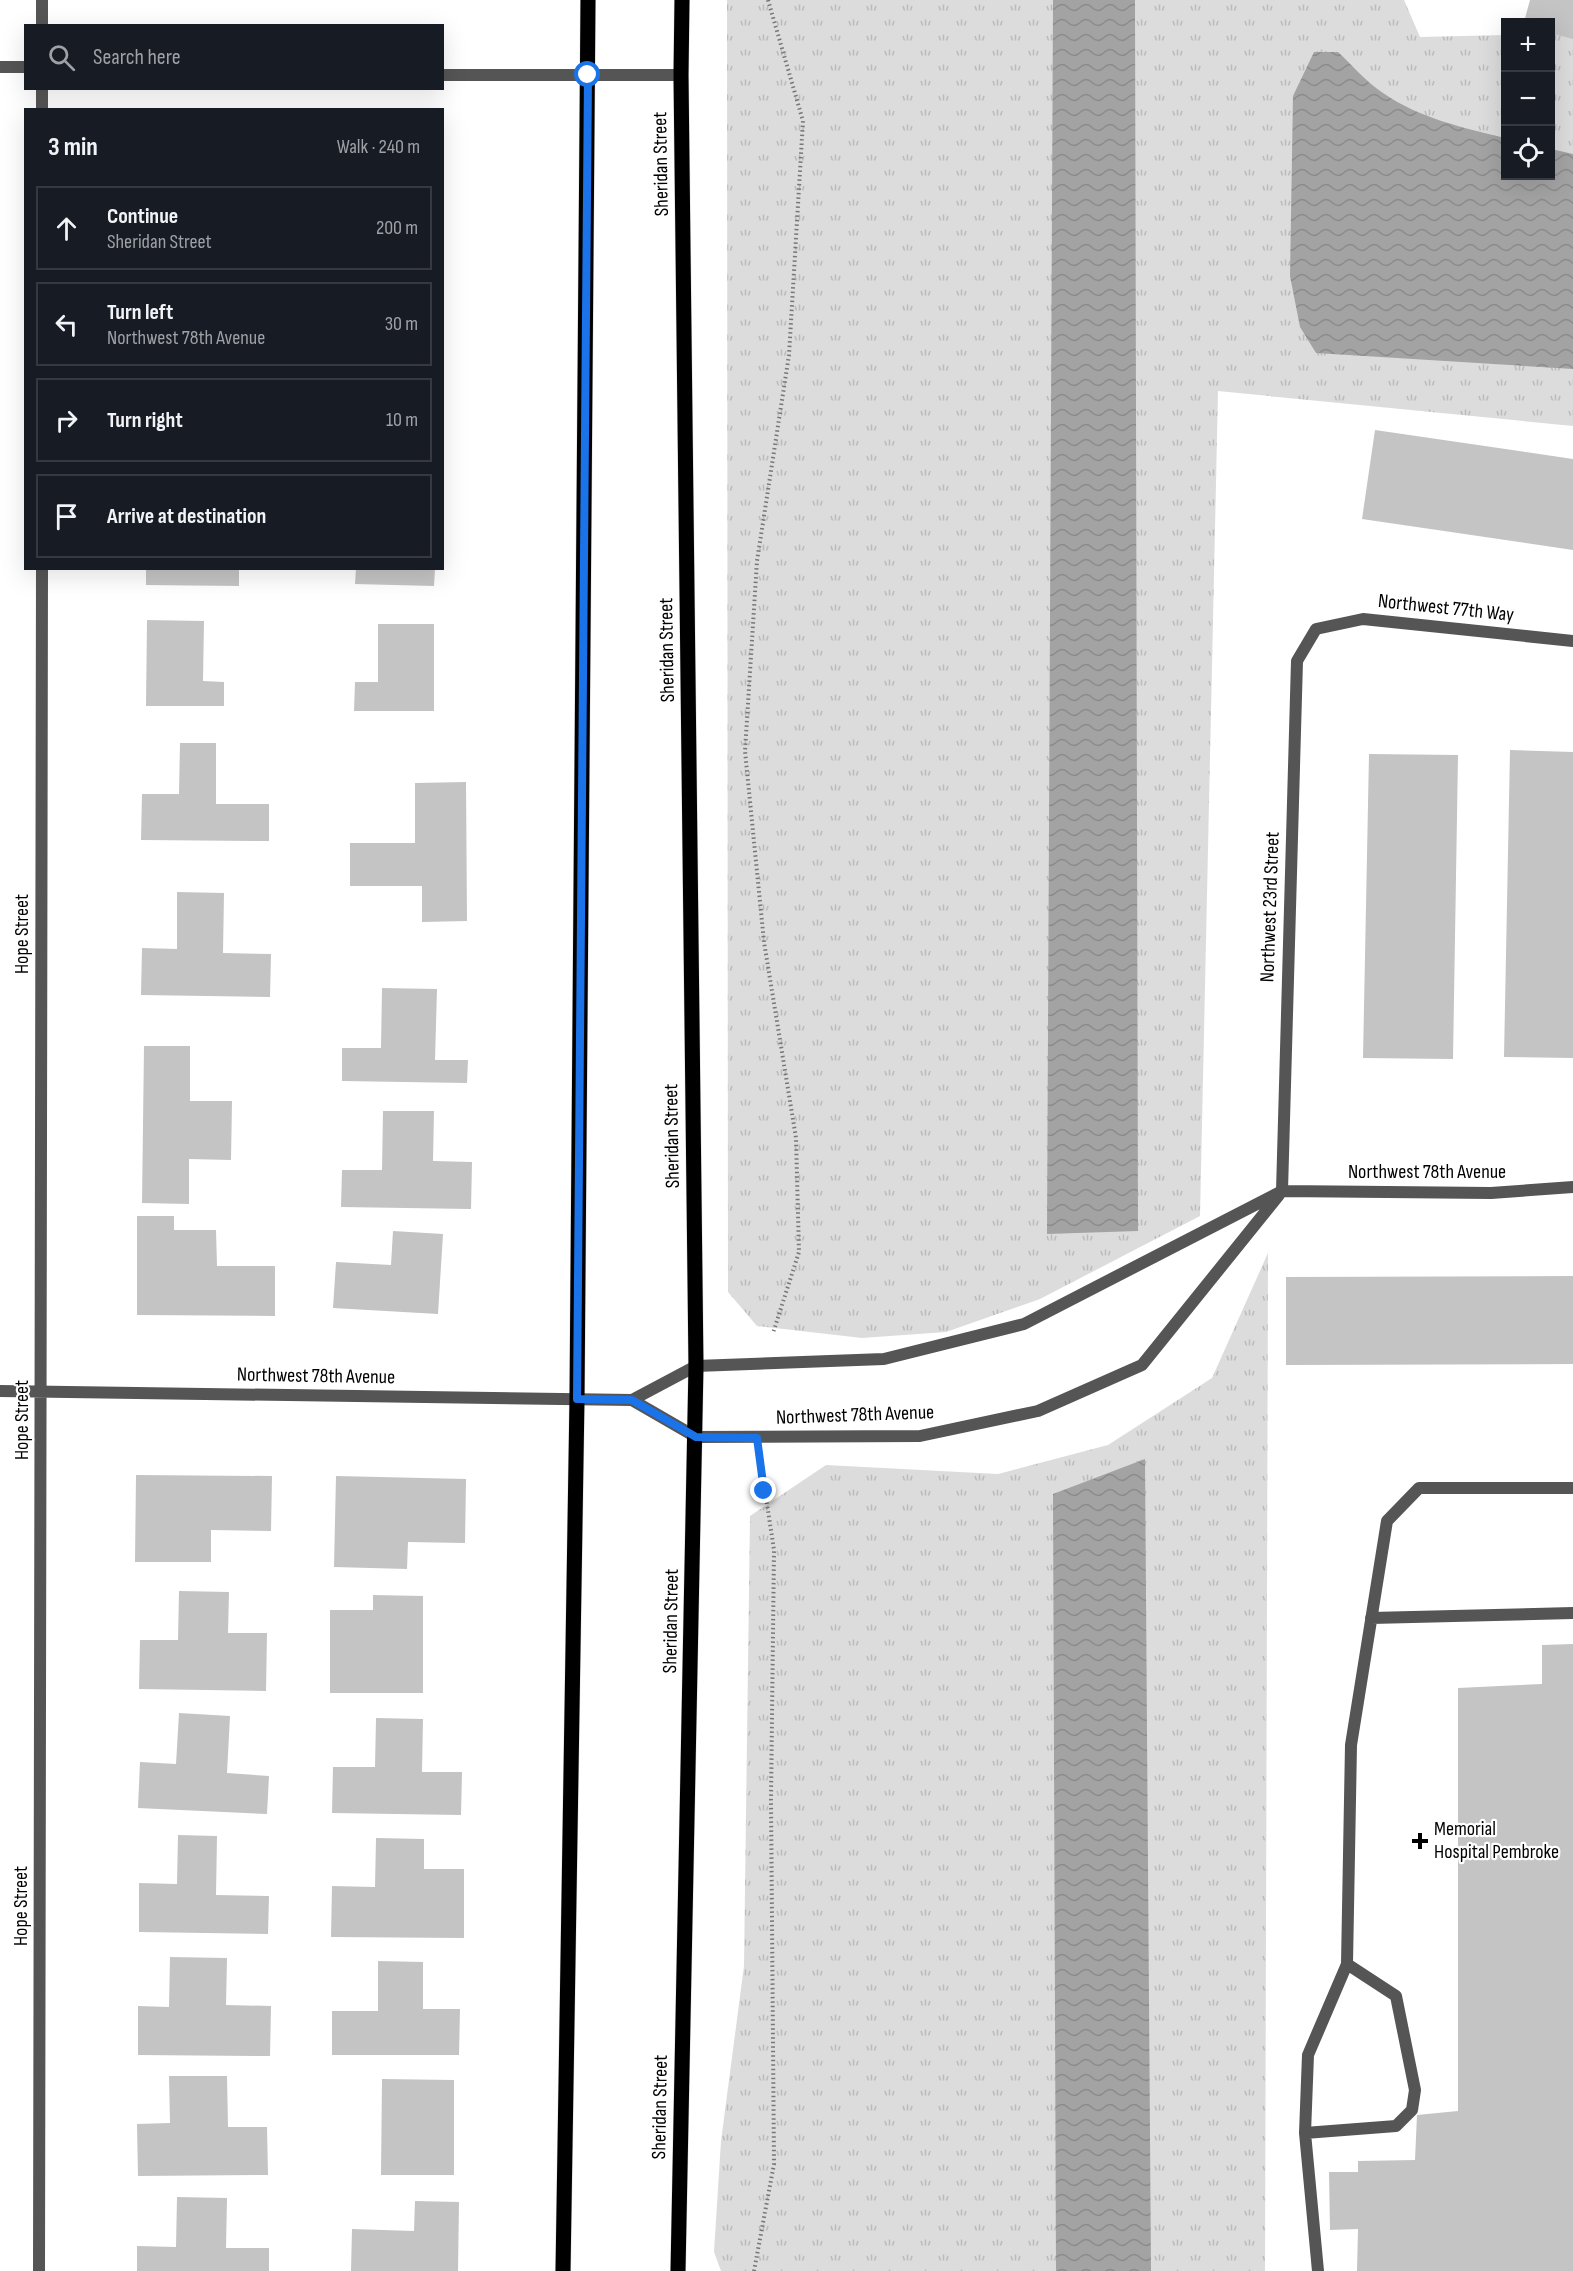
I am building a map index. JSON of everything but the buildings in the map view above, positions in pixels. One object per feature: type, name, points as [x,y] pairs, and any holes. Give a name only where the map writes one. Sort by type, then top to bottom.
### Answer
[{"type":"main road","points":[[563,2271],[577,1399],[588,0]]},
{"type":"main road","name":"Sheridan Street","points":[[678,2271],[696,1437],[682,0]]},
{"type":"street","points":[[42,0],[42,24]]},
{"type":"street","points":[[0,67],[24,68]]},
{"type":"street","points":[[444,75],[681,75]]},
{"type":"street","points":[[42,90],[42,108]]},
{"type":"street","name":"Hope Street","points":[[39,2271],[42,570]]},
{"type":"street","name":"Northwest 77th Way","points":[[1316,630],[1363,619],[1573,641]]},
{"type":"street","name":"Northwest 23rd Street","points":[[1282,1191],[1297,661],[1316,630]]},
{"type":"street","name":"Northwest 78th Avenue","points":[[632,1400],[696,1366],[884,1359],[1024,1324],[1282,1191],[1491,1193],[1573,1187]]},
{"type":"street","name":"Northwest 78th Avenue","points":[[0,1391],[632,1400],[696,1437],[920,1436],[1038,1411],[1142,1365],[1282,1191]]},
{"type":"street","points":[[1318,2271],[1305,2133],[1308,2055],[1347,1964],[1351,1745],[1387,1521],[1419,1488],[1573,1488]]},
{"type":"street","points":[[1371,1618],[1573,1612]]},
{"type":"street","points":[[1305,2133],[1396,2126],[1412,2110],[1414,2090],[1396,1996],[1347,1964]]},
{"type":"path","points":[[766,1365],[773,1333],[799,1252],[796,1149],[764,942],[745,751],[757,561],[789,356],[803,121],[768,0]]},
{"type":"path","points":[[754,2271],[774,2164],[771,1787],[774,1550],[757,1438]]},
{"type":"green space","points":[[727,0],[1404,0],[1420,37],[1501,35],[1501,180],[1555,180],[1555,34],[1573,33],[1573,426],[1218,391],[1200,1216],[1040,1299],[946,1332],[862,1338],[757,1326],[728,1292]]},
{"type":"green space","points":[[1268,1253],[1265,2271],[721,2271],[714,2252],[721,2141],[744,1966],[750,1516],[826,1465],[998,1474],[1108,1445],[1212,1378]]},
{"type":"water","points":[[1053,0],[1135,0],[1138,1231],[1047,1234]]},
{"type":"water","points":[[1314,52],[1338,52],[1365,79],[1397,102],[1427,116],[1501,137],[1501,180],[1555,180],[1555,150],[1573,154],[1573,369],[1316,353],[1300,327],[1290,276],[1293,96]]},
{"type":"water","points":[[1145,1459],[1151,2271],[1056,2271],[1053,1494]]},
{"type":"place","name":"Memorial Hospital Pembroke","points":[[1420,1841]]},
{"type":"route","points":[[588,75],[577,1399],[632,1400],[696,1437],[757,1438],[764,1491]]}]
